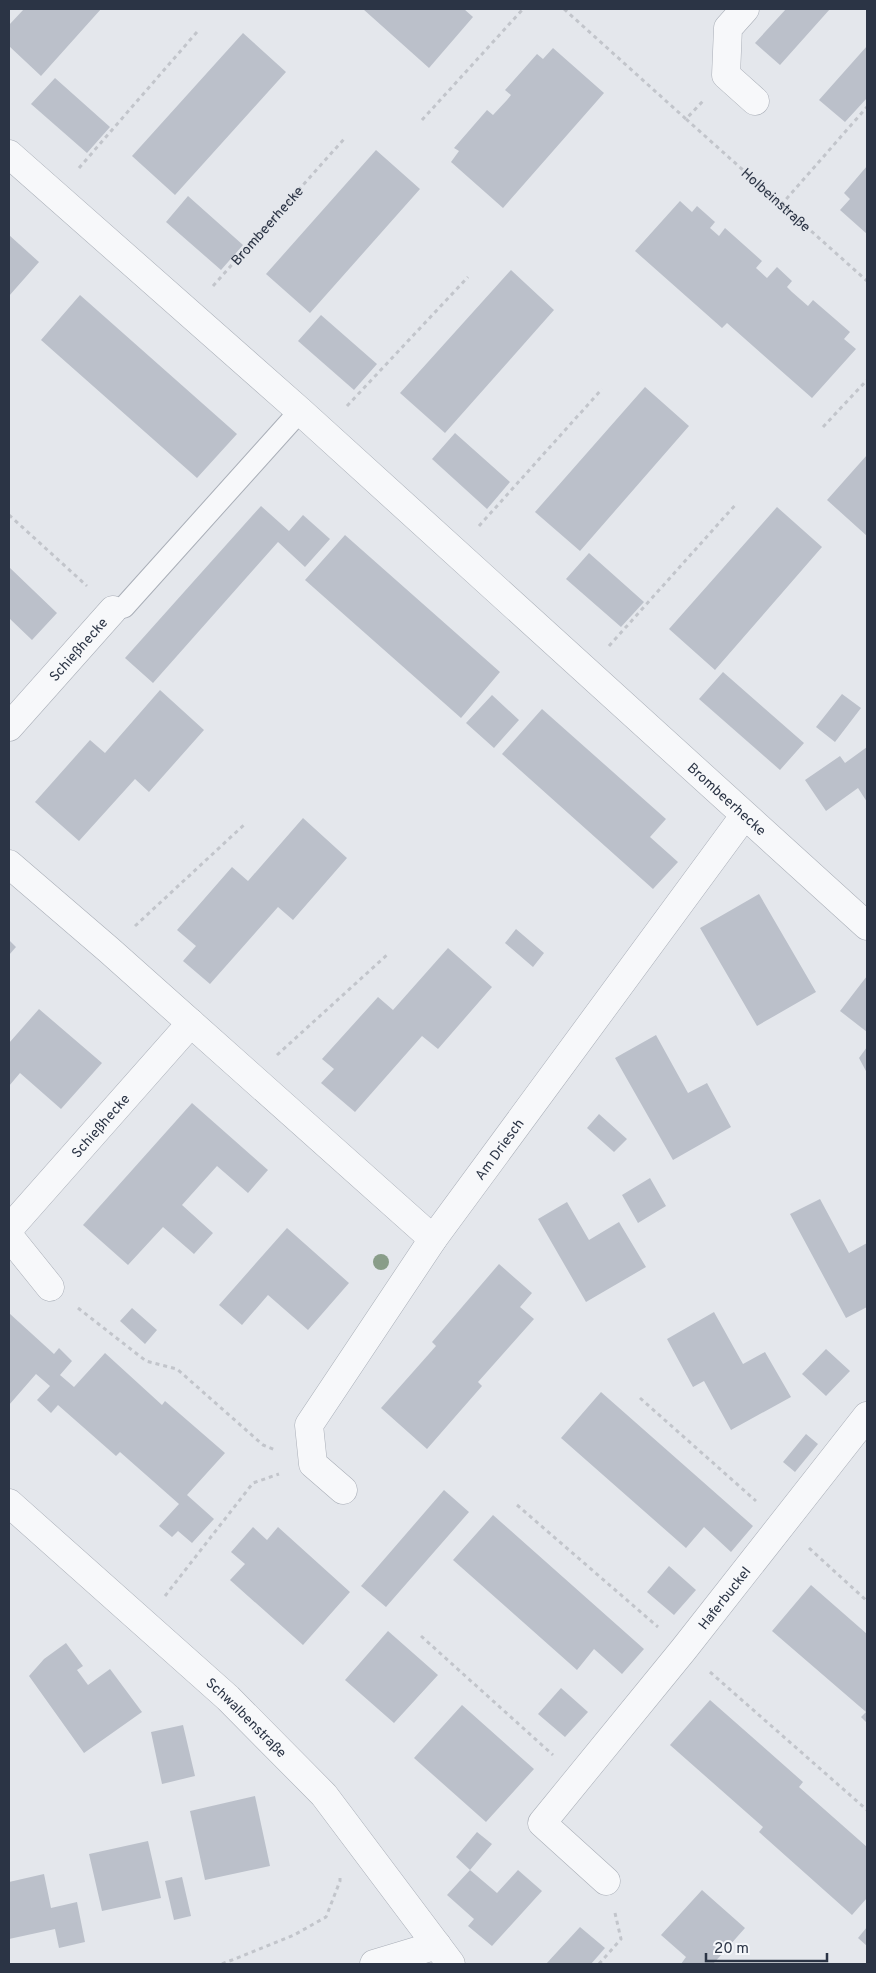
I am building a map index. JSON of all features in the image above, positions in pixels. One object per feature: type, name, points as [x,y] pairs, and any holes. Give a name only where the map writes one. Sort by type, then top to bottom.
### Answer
[{"type":"street","points":[[745,9],[728,28],[726,75],[755,101]]},
{"type":"street","name":"Brombeerhecke","points":[[9,154],[300,411],[867,926]]},
{"type":"street","name":"Schießhecke","points":[[9,727],[113,610]]},
{"type":"street","name":"Am Driesch","points":[[313,1464],[309,1425],[433,1239],[744,816]]},
{"type":"street","points":[[9,864],[109,950],[251,1079],[433,1239]]},
{"type":"street","name":"Schießhecke","points":[[9,1230],[191,1023]]},
{"type":"street","points":[[9,1236],[50,1287]]},
{"type":"street","name":"Haferbuckel","points":[[606,1881],[542,1823],[684,1649],[867,1416]]},
{"type":"street","points":[[313,1464],[343,1490]]},
{"type":"street","name":"Schwalbenstraße","points":[[9,1502],[228,1698],[324,1795],[444,1955]]},
{"type":"street","points":[[374,1964],[444,1955]]},
{"type":"lane","points":[[113,610],[124,607],[300,411]]},
{"type":"path","points":[[422,120],[522,9]]},
{"type":"path","name":"Holbeinstraße","points":[[564,9],[867,281]]},
{"type":"path","points":[[55,194],[197,32]]},
{"type":"path","points":[[686,119],[726,75]]},
{"type":"path","points":[[781,204],[867,108]]},
{"type":"path","name":"Brombeerhecke","points":[[189,313],[344,139]]},
{"type":"path","points":[[323,432],[468,276]]},
{"type":"path","points":[[823,427],[867,380]]},
{"type":"path","points":[[455,552],[602,389]]},
{"type":"path","points":[[586,672],[738,503]]},
{"type":"path","name":"Schießhecke","points":[[9,515],[113,610]]},
{"type":"path","points":[[109,950],[246,824]]},
{"type":"path","points":[[251,1079],[388,954]]},
{"type":"path","points":[[50,1287],[146,1361],[177,1369],[263,1446],[313,1464]]},
{"type":"path","points":[[144,1622],[253,1483],[313,1464]]},
{"type":"path","points":[[421,1636],[578,1778]]},
{"type":"path","points":[[222,1964],[294,1935],[326,1917],[340,1881],[339,1874]]},
{"type":"path","points":[[599,1964],[622,1939],[606,1881]]},
{"type":"building","points":[[24,9],[101,9],[41,76],[9,46],[9,25]]},
{"type":"building","points":[[363,9],[464,9],[473,17],[429,68]]},
{"type":"building","points":[[786,9],[830,9],[780,65],[755,43]]},
{"type":"building","points":[[243,33],[286,72],[175,195],[132,156]]},
{"type":"building","points":[[867,46],[867,98],[845,122],[819,100]]},
{"type":"building","points":[[553,48],[604,93],[503,208],[451,162],[459,151],[454,148],[487,110],[493,115],[507,100],[511,95],[505,90],[537,54],[543,59]]},
{"type":"building","points":[[55,78],[110,127],[87,153],[31,104]]},
{"type":"building","points":[[376,150],[420,189],[310,313],[266,274]]},
{"type":"building","points":[[867,166],[867,234],[840,210],[850,199],[844,193]]},
{"type":"building","points":[[188,196],[243,245],[221,270],[166,222]]},
{"type":"building","points":[[680,201],[692,212],[697,206],[715,222],[710,228],[719,236],[725,228],[762,261],[756,268],[767,278],[777,267],[792,281],[787,287],[792,292],[808,306],[813,300],[850,332],[844,339],[856,349],[812,398],[727,323],[722,328],[635,251]]},
{"type":"building","points":[[9,235],[39,262],[9,296]]},
{"type":"building","points":[[511,270],[554,310],[445,433],[400,393]]},
{"type":"building","points":[[80,295],[237,434],[197,478],[41,340]]},
{"type":"building","points":[[321,315],[377,364],[354,390],[298,341]]},
{"type":"building","points":[[645,387],[689,426],[580,551],[535,512]]},
{"type":"building","points":[[455,433],[510,482],[487,509],[432,459]]},
{"type":"building","points":[[867,455],[867,536],[827,500]]},
{"type":"building","points":[[261,506],[289,531],[303,515],[330,539],[305,567],[278,542],[153,683],[125,658]]},
{"type":"building","points":[[777,507],[822,547],[715,670],[669,629]]},
{"type":"building","points":[[345,535],[500,672],[461,718],[305,580]]},
{"type":"building","points":[[589,553],[644,602],[621,627],[566,579]]},
{"type":"building","points":[[9,567],[57,613],[32,640],[9,618]]},
{"type":"building","points":[[723,672],[804,743],[780,770],[699,699]]},
{"type":"building","points":[[160,690],[204,730],[149,792],[135,779],[79,841],[35,802],[90,740],[105,753]]},
{"type":"building","points":[[842,694],[861,708],[835,742],[816,727]]},
{"type":"building","points":[[492,695],[519,720],[494,748],[466,723]]},
{"type":"building","points":[[542,709],[666,819],[650,837],[678,862],[653,889],[502,754]]},
{"type":"building","points":[[867,747],[867,802],[858,788],[826,811],[805,780],[840,756],[845,763]]},
{"type":"building","points":[[303,818],[347,858],[293,920],[278,907],[210,984],[183,961],[196,946],[177,930],[232,867],[248,881]]},
{"type":"building","points":[[759,894],[816,992],[757,1026],[700,928]]},
{"type":"building","points":[[516,929],[544,953],[533,967],[505,943]]},
{"type":"building","points":[[9,940],[16,947],[9,955]]},
{"type":"building","points":[[448,948],[492,987],[438,1049],[422,1036],[355,1112],[321,1083],[334,1069],[322,1059],[378,997],[393,1010]]},
{"type":"building","points":[[867,976],[867,1032],[840,1011]]},
{"type":"building","points":[[39,1009],[102,1063],[61,1109],[20,1073],[9,1086],[9,1043]]},
{"type":"building","points":[[656,1035],[688,1093],[707,1083],[731,1127],[673,1160],[615,1058]]},
{"type":"building","points":[[867,1047],[867,1073],[859,1058]]},
{"type":"building","points":[[192,1103],[268,1170],[248,1193],[217,1166],[182,1205],[213,1233],[194,1254],[163,1227],[128,1265],[83,1225]]},
{"type":"building","points":[[599,1114],[627,1139],[614,1152],[587,1128]]},
{"type":"building","points":[[650,1178],[666,1206],[638,1223],[622,1195]]},
{"type":"building","points":[[820,1199],[849,1253],[867,1243],[867,1307],[846,1318],[790,1214]]},
{"type":"building","points":[[567,1202],[589,1240],[619,1222],[646,1267],[586,1302],[538,1219]]},
{"type":"building","points":[[287,1228],[349,1283],[308,1330],[268,1295],[242,1325],[219,1305]]},
{"type":"building","points":[[499,1264],[532,1293],[520,1307],[534,1319],[478,1382],[482,1386],[427,1449],[381,1408],[436,1346],[432,1342]]},
{"type":"building","points":[[132,1308],[157,1330],[145,1344],[120,1321]]},
{"type":"building","points":[[714,1312],[743,1364],[765,1352],[791,1397],[731,1430],[704,1381],[693,1387],[667,1339]]},
{"type":"building","points":[[9,1313],[54,1354],[59,1348],[72,1361],[60,1375],[74,1387],[105,1353],[162,1405],[165,1401],[225,1453],[187,1495],[214,1519],[192,1543],[178,1531],[172,1537],[159,1526],[179,1504],[120,1452],[116,1456],[58,1405],[51,1413],[37,1400],[50,1386],[36,1374],[9,1405]]},
{"type":"building","points":[[826,1349],[850,1371],[826,1396],[802,1374]]},
{"type":"building","points":[[601,1392],[753,1526],[731,1552],[704,1527],[686,1548],[561,1438]]},
{"type":"building","points":[[806,1434],[818,1444],[795,1472],[783,1462]]},
{"type":"building","points":[[444,1490],[469,1512],[386,1607],[361,1586]]},
{"type":"building","points":[[493,1515],[644,1649],[622,1674],[594,1649],[577,1670],[453,1560]]},
{"type":"building","points":[[253,1527],[267,1540],[278,1527],[350,1592],[303,1645],[230,1580],[245,1564],[231,1552]]},
{"type":"building","points":[[669,1566],[696,1590],[674,1615],[647,1592]]},
{"type":"building","points":[[811,1585],[867,1634],[867,1723],[861,1717],[866,1712],[772,1631]]},
{"type":"building","points":[[388,1631],[438,1675],[394,1723],[345,1680]]},
{"type":"building","points":[[66,1643],[83,1666],[77,1670],[88,1685],[110,1669],[142,1712],[84,1753],[29,1676],[44,1659]]},
{"type":"building","points":[[561,1688],[588,1712],[565,1737],[538,1714]]},
{"type":"building","points":[[710,1700],[803,1782],[799,1787],[867,1847],[867,1898],[852,1915],[759,1832],[763,1827],[670,1745]]},
{"type":"building","points":[[462,1705],[534,1769],[486,1822],[414,1758]]},
{"type":"building","points":[[183,1725],[195,1776],[162,1784],[151,1732]]},
{"type":"building","points":[[255,1796],[270,1866],[205,1880],[190,1811]]},
{"type":"building","points":[[477,1832],[492,1844],[470,1870],[456,1857]]},
{"type":"building","points":[[148,1841],[161,1898],[102,1911],[89,1854]]},
{"type":"building","points":[[470,1870],[497,1893],[518,1870],[542,1891],[492,1946],[468,1926],[474,1919],[447,1895]]},
{"type":"building","points":[[44,1874],[51,1908],[77,1902],[85,1942],[59,1948],[55,1929],[9,1939],[9,1882]]},
{"type":"building","points":[[182,1877],[191,1916],[174,1920],[165,1881]]},
{"type":"building","points":[[702,1890],[745,1928],[713,1964],[681,1964],[686,1957],[661,1935]]},
{"type":"building","points":[[580,1927],[605,1948],[591,1964],[546,1964]]},
{"type":"building","points":[[867,1927],[867,1946],[858,1938]]}]
